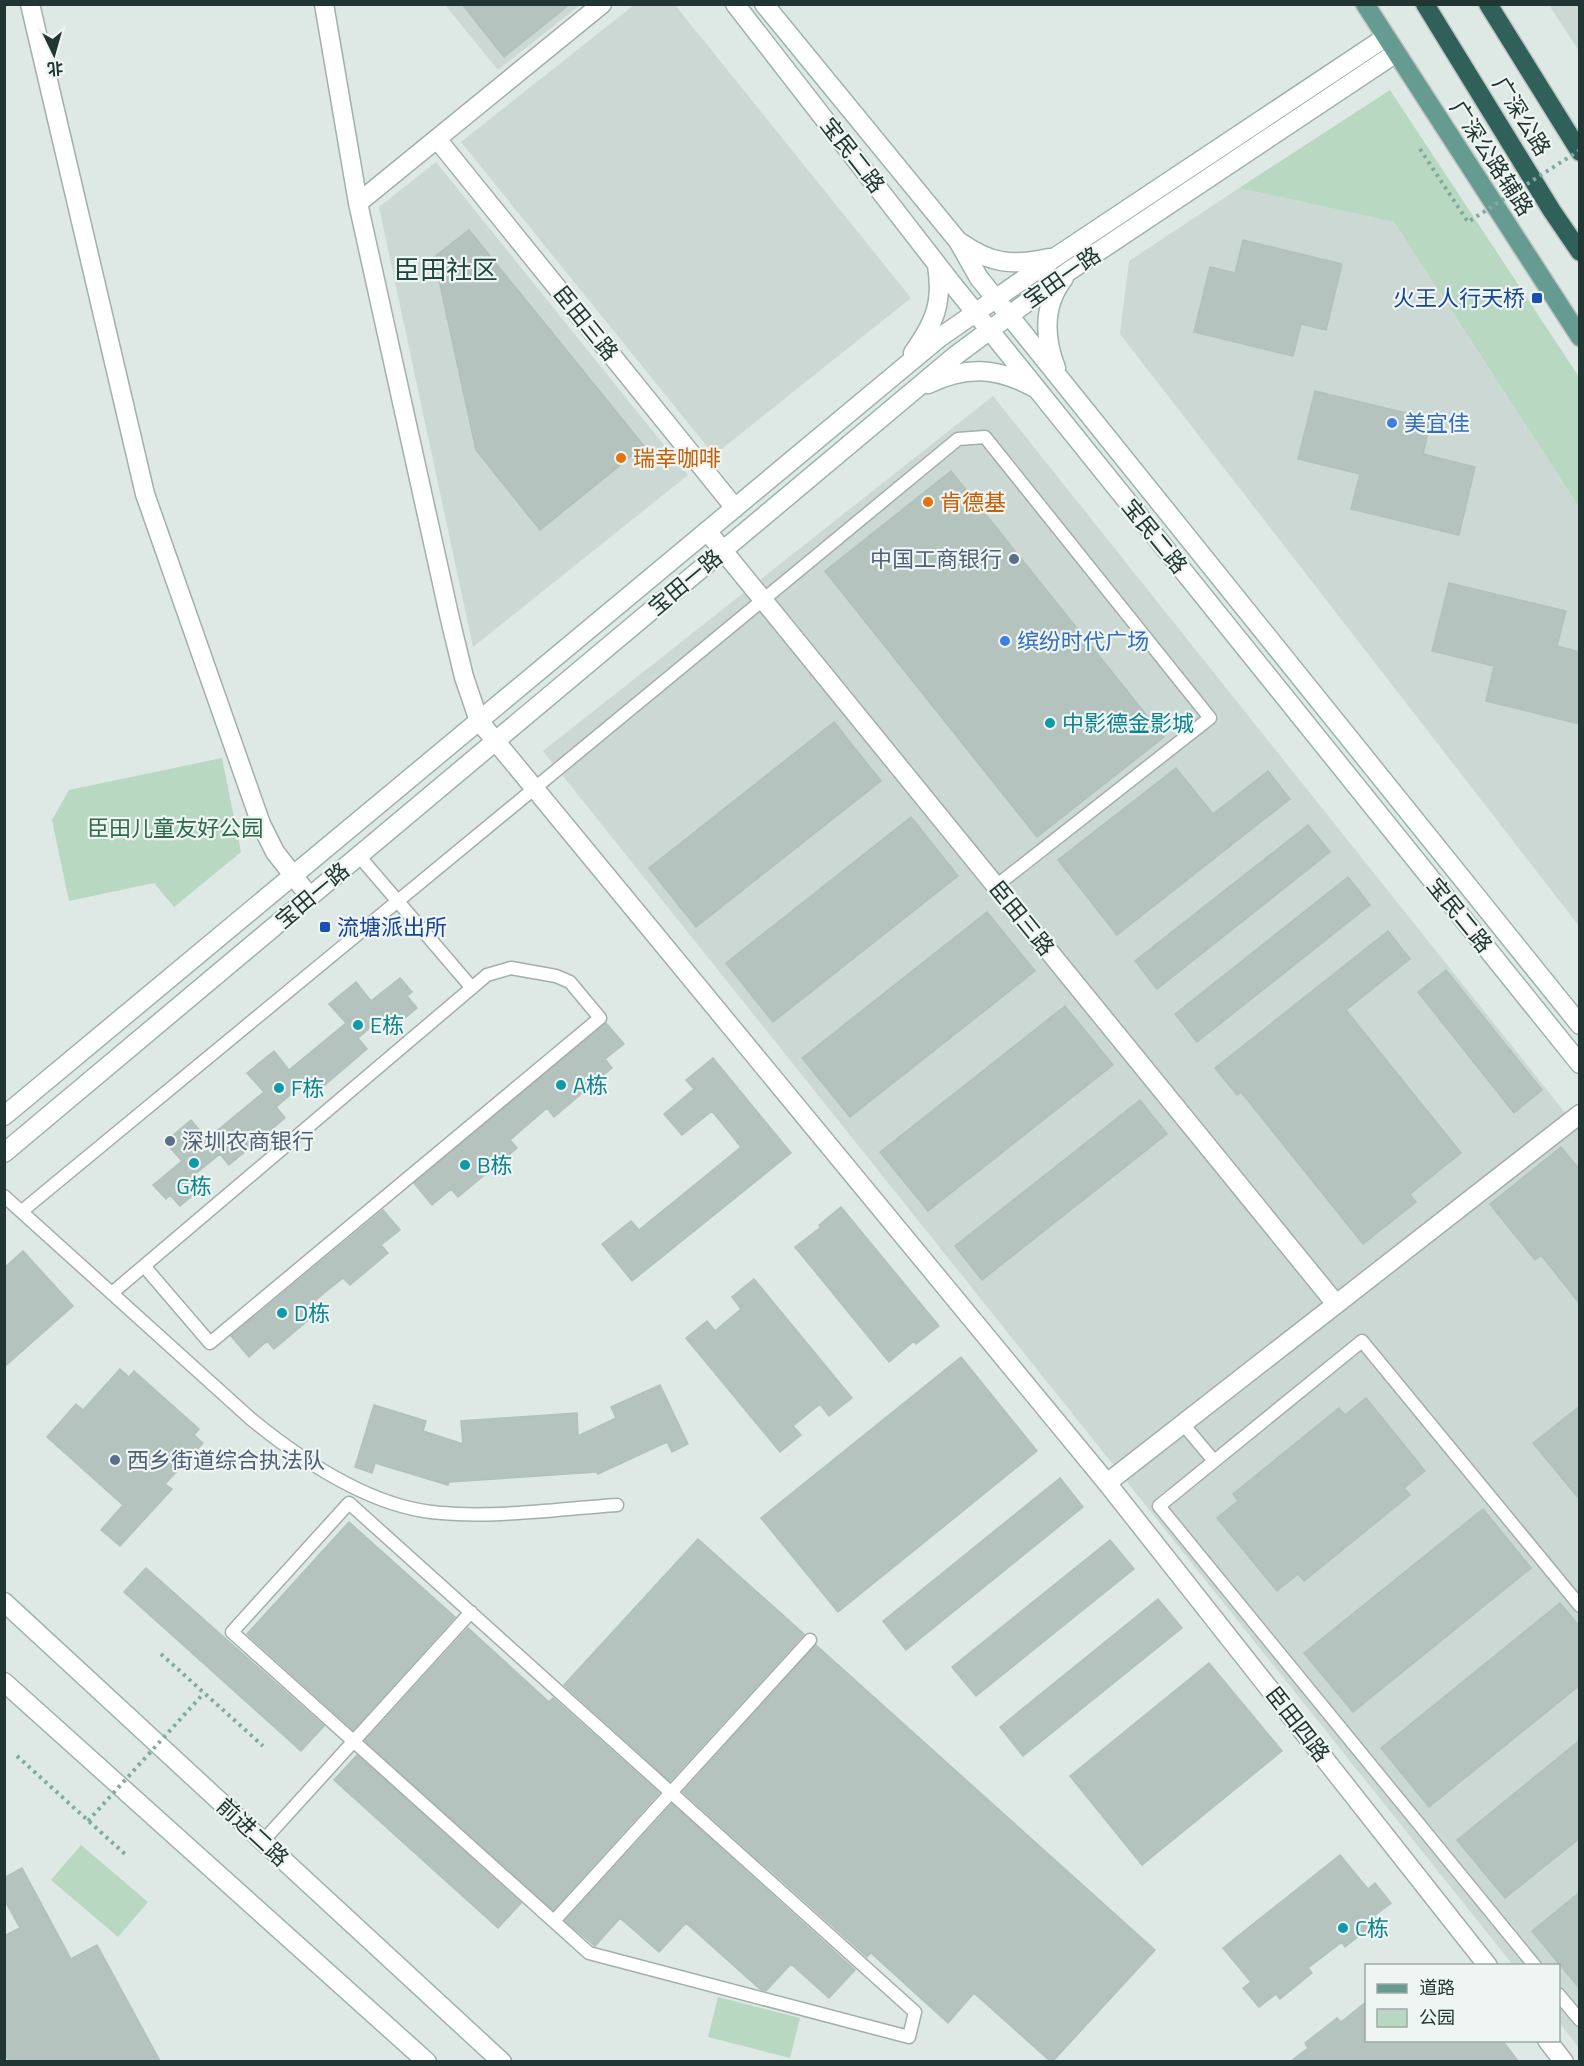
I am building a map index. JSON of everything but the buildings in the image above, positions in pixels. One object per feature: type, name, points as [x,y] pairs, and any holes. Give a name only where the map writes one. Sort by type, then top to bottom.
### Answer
[{"type":"highway","name":"广深公路","points":[[1425,4],[1552,211],[1580,252]]},
{"type":"highway","name":"广深公路","points":[[1488,4],[1580,151]]},
{"type":"main road","name":"广深公路辅路","points":[[1365,4],[1580,337]]},
{"type":"street","points":[[30,4],[145,494],[261,824],[275,852],[310,897]]},
{"type":"street","points":[[324,4],[358,203],[450,619],[464,677],[479,722]]},
{"type":"street","points":[[358,203],[602,4]]},
{"type":"street","name":"宝民二路","points":[[735,4],[976,313],[1580,1064]]},
{"type":"street","name":"宝民二路","points":[[764,4],[958,242],[979,278],[1008,315],[1580,1025]]},
{"type":"street","name":"宝田一路","points":[[4,1116],[939,338],[1057,256],[1386,37]]},
{"type":"street","name":"宝田一路","points":[[4,1153],[910,393],[990,329],[1069,271],[1396,53]]},
{"type":"street","name":"臣田三路","points":[[437,139],[735,508]]},
{"type":"street","points":[[958,242],[978,255],[999,263],[1037,261],[1057,256]]},
{"type":"street","points":[[895,375],[914,352],[938,307],[940,291],[936,260]]},
{"type":"street","points":[[1059,378],[1046,324],[1055,289],[1069,271]]},
{"type":"street","points":[[910,393],[958,373],[986,370],[1005,374],[1039,391]]},
{"type":"street","points":[[1131,505],[1149,490]]},
{"type":"street","name":"臣田三路","points":[[707,531],[1336,1304]]},
{"type":"street","name":"臣田四路","points":[[479,722],[1107,1483],[1487,1964]]},
{"type":"street","points":[[1107,1483],[1580,1114]]},
{"type":"street","name":"前进二路","points":[[4,1602],[502,2061]]},
{"type":"street","points":[[4,1682],[427,2061]]},
{"type":"street","points":[[1549,2042],[1564,2061]]},
{"type":"lane","points":[[22,1211],[958,439],[985,437],[1210,718],[996,886]]},
{"type":"lane","points":[[359,856],[472,988]]},
{"type":"lane","points":[[112,1293],[487,975],[511,968],[556,976],[570,982],[600,1018],[210,1343],[144,1266]]},
{"type":"lane","points":[[4,1196],[286,1448],[338,1480],[384,1500],[429,1512],[471,1515],[617,1505]]},
{"type":"lane","points":[[1534,1964],[1159,1506],[1362,1341],[1580,1606]]},
{"type":"lane","points":[[1184,1424],[1214,1461]]},
{"type":"lane","points":[[349,1503],[471,1612],[915,2012],[909,2037],[589,1953],[232,1632],[349,1503]]},
{"type":"lane","points":[[263,1841],[471,1612]]},
{"type":"lane","points":[[554,1921],[810,1640]]},
{"type":"lane","points":[[1560,1996],[1580,2020]]},
{"type":"path","points":[[1420,149],[1468,222],[1580,151]]},
{"type":"path","points":[[161,1654],[263,1746]]},
{"type":"path","points":[[88,1821],[204,1693]]},
{"type":"path","points":[[17,1756],[126,1855]]},
{"type":"shaded area","points":[[445,5],[580,5],[498,70]]},
{"type":"shaded area","points":[[634,5],[675,5],[911,298],[714,455],[461,142]]},
{"type":"shaded area","points":[[1549,5],[1579,5],[1579,51],[1566,31]]},
{"type":"shaded area","points":[[436,162],[688,475],[473,647],[379,207]]},
{"type":"shaded area","points":[[1239,188],[1394,222],[1579,507],[1579,926],[1120,334],[1129,261]]},
{"type":"shaded area","points":[[993,396],[1579,1130],[1579,2048],[1560,2023],[1560,1964],[1512,1964],[543,751]]},
{"type":"green space","points":[[1390,90],[1579,377],[1579,507],[1394,222],[1239,188]]},
{"type":"green space","name":"臣田儿童友好公园","points":[[222,758],[241,852],[174,907],[154,883],[69,901],[52,820],[69,790]]},
{"type":"green space","points":[[81,1845],[148,1902],[118,1937],[51,1880]]},
{"type":"green space","points":[[718,1997],[800,2018],[790,2058],[708,2037]]},
{"type":"place","name":"火王人行天桥","points":[[1537,298]]},
{"type":"place","name":"美宜佳","points":[[1392,423]]},
{"type":"place","name":"瑞幸咖啡","points":[[621,458]]},
{"type":"place","name":"肯德基","points":[[928,502]]},
{"type":"place","name":"中国工商银行","points":[[1014,559]]},
{"type":"place","name":"缤纷时代广场","points":[[1005,641]]},
{"type":"place","name":"中影德金影城","points":[[1050,723]]},
{"type":"place","name":"流塘派出所","points":[[325,927]]},
{"type":"place","name":"E栋","points":[[358,1025]]},
{"type":"place","name":"A栋","points":[[561,1085]]},
{"type":"place","name":"F栋","points":[[279,1088]]},
{"type":"place","name":"深圳农商银行","points":[[170,1141]]},
{"type":"place","name":"G栋","points":[[194,1163]]},
{"type":"place","name":"B栋","points":[[465,1165]]},
{"type":"place","name":"D栋","points":[[282,1313]]},
{"type":"place","name":"西乡街道综合执法队","points":[[115,1460]]},
{"type":"place","name":"C栋","points":[[1343,1928]]},
{"type":"district","name":"臣田社区","points":[[446,269]]}]
